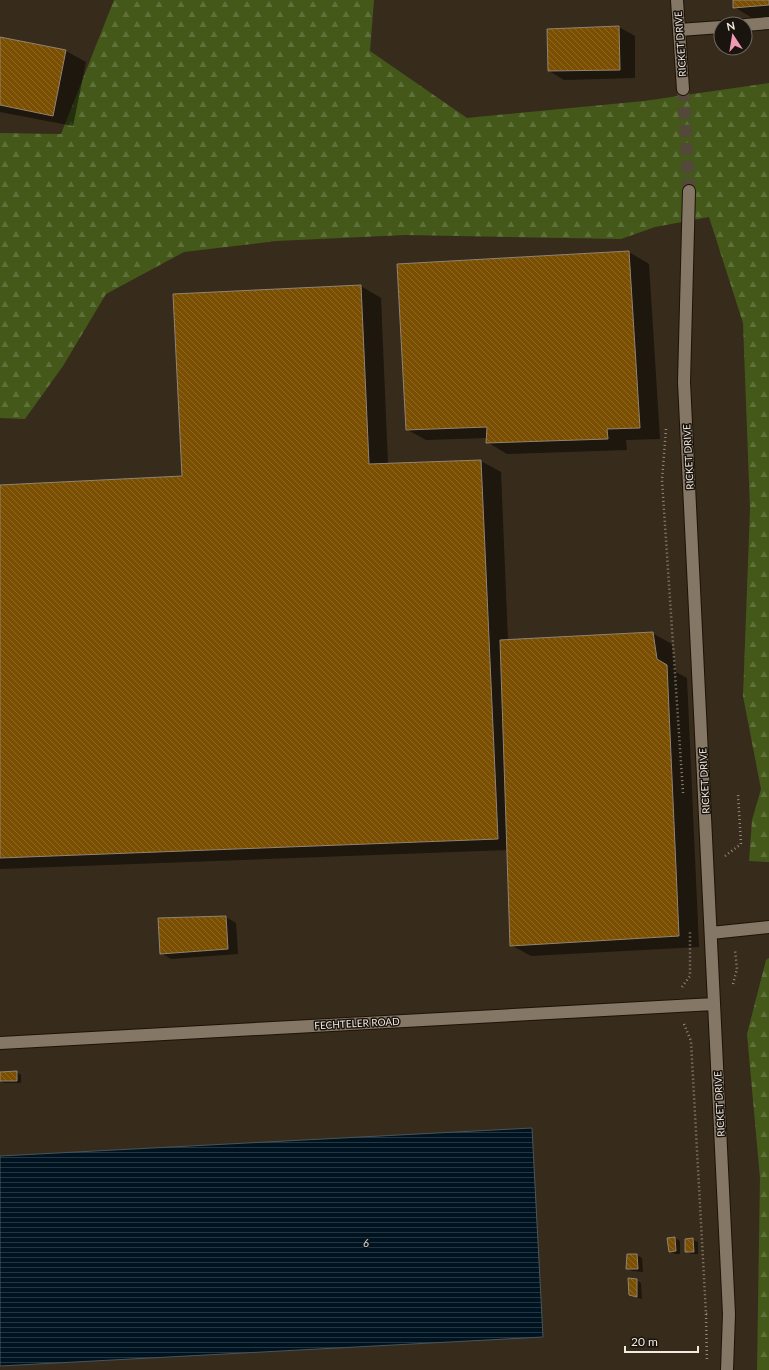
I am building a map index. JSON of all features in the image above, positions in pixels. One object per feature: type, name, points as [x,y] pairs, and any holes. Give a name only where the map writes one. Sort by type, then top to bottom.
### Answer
[{"type":"street","name":"RICKET DRIVE","points":[[677,0],[683,89]]},
{"type":"street","points":[[753,24],[769,23]]},
{"type":"street","points":[[679,30],[713,28]]},
{"type":"street","name":"RICKET DRIVE","points":[[688,191],[684,382],[730,1314],[727,1370]]},
{"type":"street","points":[[711,933],[769,927]]},
{"type":"street","name":"FECHTELER ROAD","points":[[0,1043],[714,1004]]},
{"type":"path","points":[[662,480],[684,797]]},
{"type":"path","points":[[724,856],[741,844],[738,794]]},
{"type":"path","points":[[706,1314],[707,1370]]},
{"type":"green space","points":[[114,0],[374,0],[370,51],[467,118],[644,101],[769,83],[769,862],[749,861],[752,820],[761,789],[743,696],[750,509],[743,323],[709,217],[655,227],[621,239],[405,235],[276,241],[184,252],[106,294],[63,366],[25,419],[0,418],[0,133],[61,134]]},
{"type":"green space","points":[[769,958],[769,1370],[757,1370],[760,1178],[747,1034],[766,960]]},
{"type":"water","name":"6","points":[[532,1128],[543,1337],[0,1366],[0,1156]]},
{"type":"building","points":[[733,0],[769,0],[769,5],[733,8]]},
{"type":"building","points":[[619,26],[620,70],[548,71],[547,29]]},
{"type":"building","points":[[0,37],[66,50],[53,116],[0,105]]},
{"type":"building","points":[[629,251],[640,428],[607,429],[608,439],[486,443],[487,427],[406,430],[397,264]]},
{"type":"building","points":[[361,285],[369,464],[481,460],[498,839],[0,858],[0,485],[182,476],[173,294]]},
{"type":"building","points":[[653,632],[657,659],[667,665],[679,936],[510,946],[500,640]]},
{"type":"building","points":[[226,916],[228,949],[160,954],[158,918]]},
{"type":"building","points":[[17,1071],[17,1081],[0,1081],[0,1072]]},
{"type":"building","points":[[675,1237],[676,1251],[669,1252],[667,1238]]},
{"type":"building","points":[[693,1238],[694,1252],[685,1252],[685,1239]]},
{"type":"building","points":[[627,1254],[637,1254],[638,1269],[626,1269]]},
{"type":"building","points":[[628,1278],[637,1279],[637,1297],[629,1295]]},
{"type":"tunnel","points":[[683,89],[689,191]]}]
